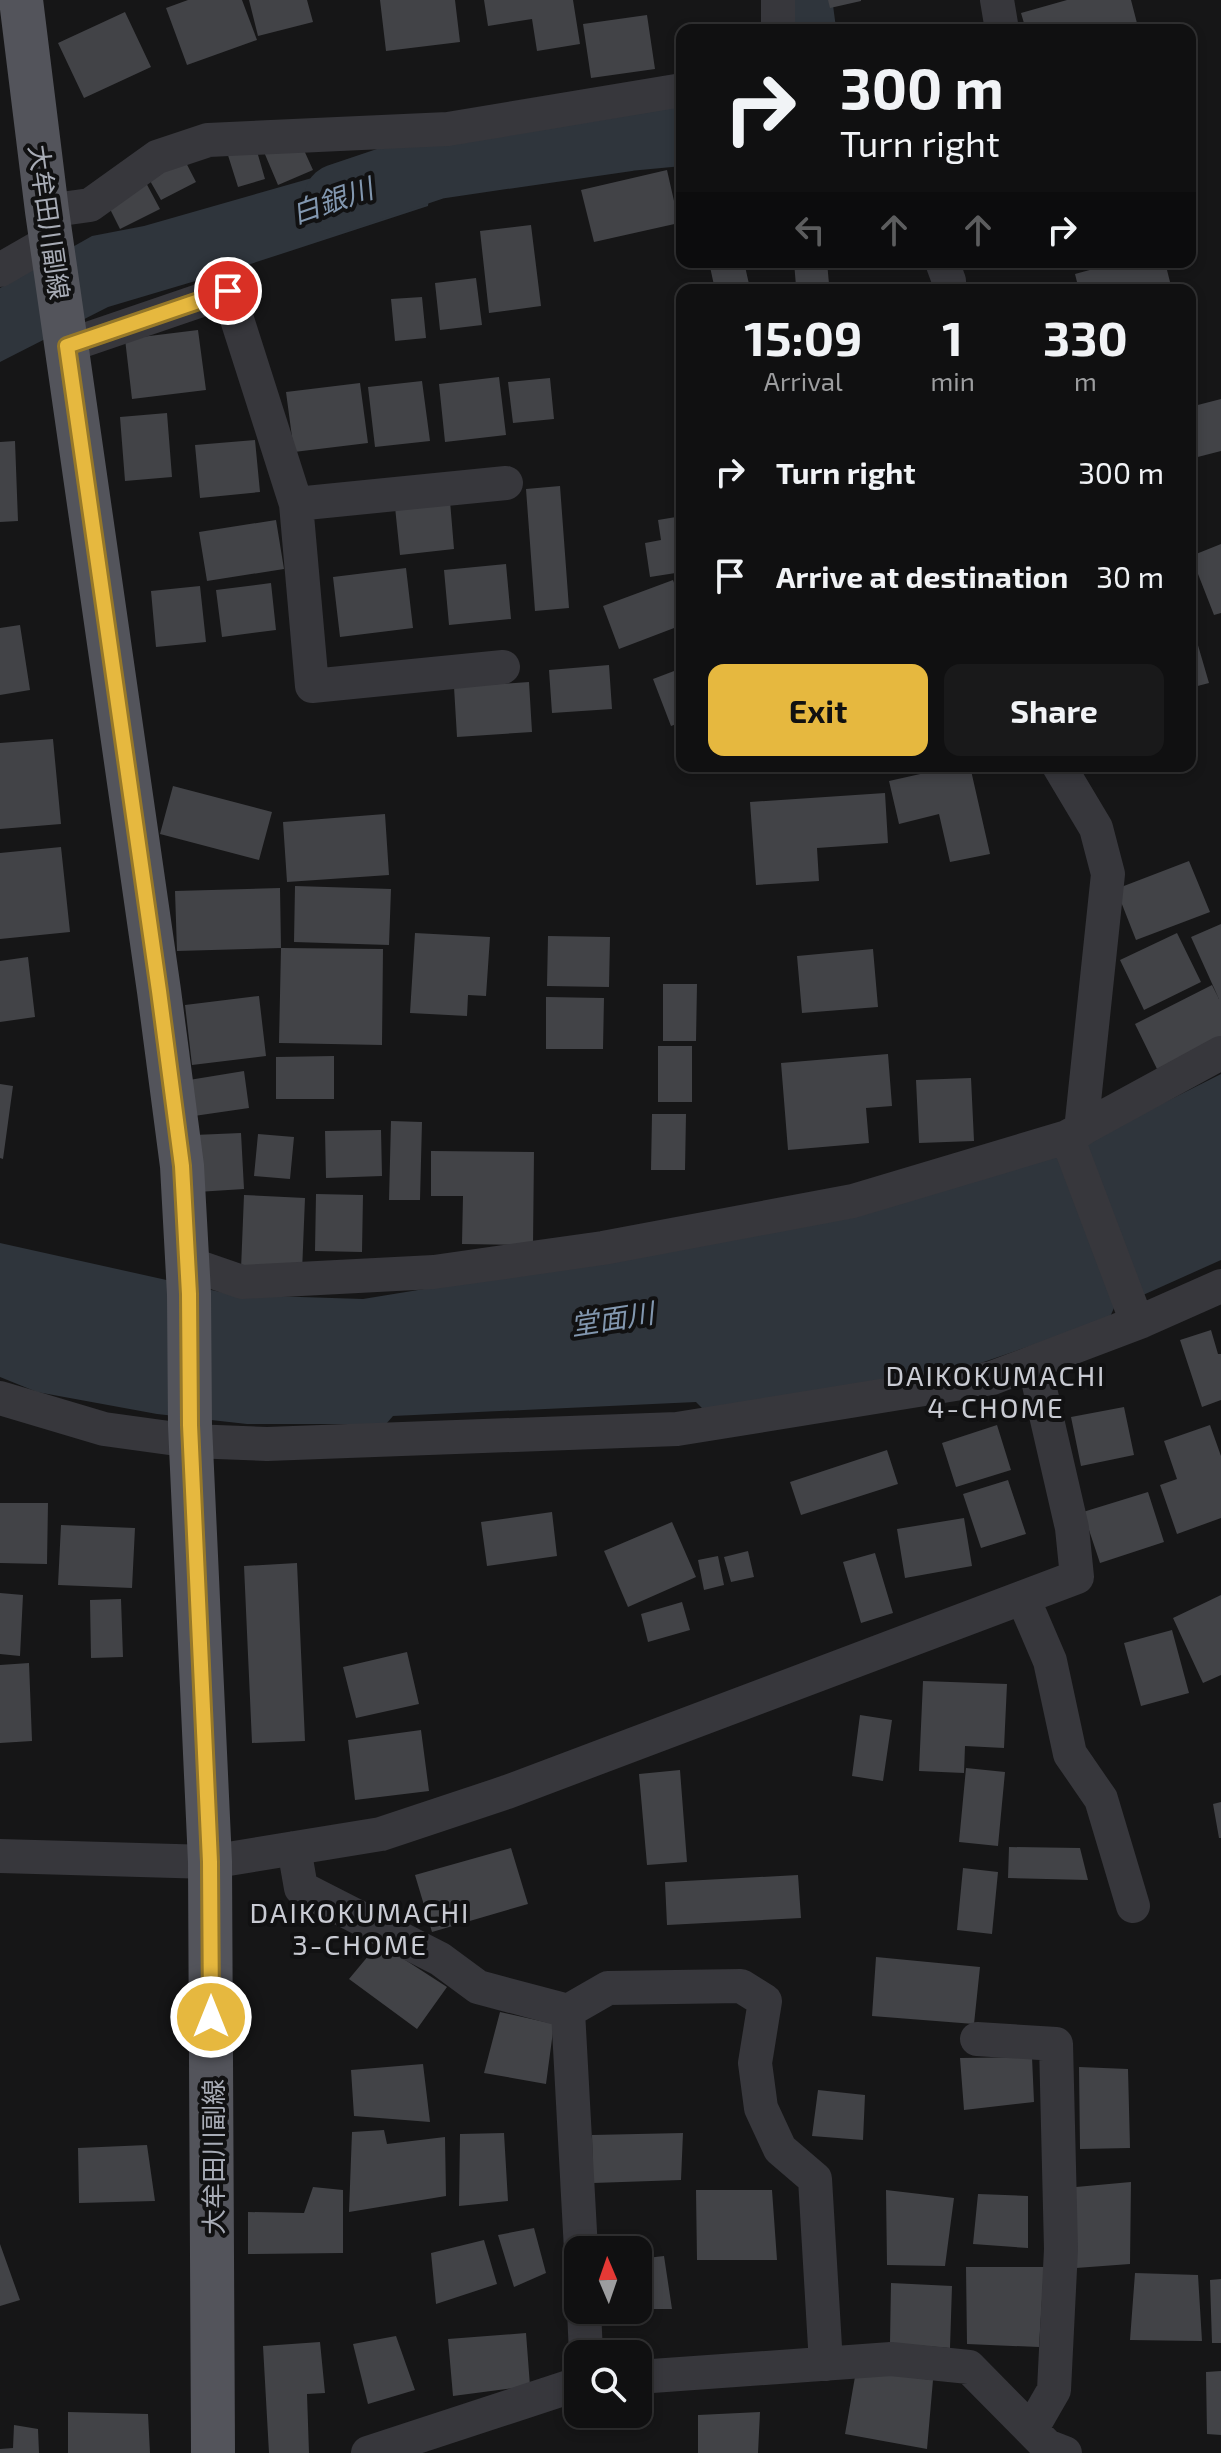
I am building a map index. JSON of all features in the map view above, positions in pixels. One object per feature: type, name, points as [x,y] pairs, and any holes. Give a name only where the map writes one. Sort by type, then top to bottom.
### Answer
[{"type":"main road","name":"大牟田川副線","points":[[21,0],[182,1166],[210,1862],[213,2453]]},
{"type":"street","points":[[778,0],[778,24]]},
{"type":"street","points":[[997,0],[1001,24]]},
{"type":"street","points":[[0,270],[50,226],[90,205],[157,157],[208,140],[448,129],[676,91]]},
{"type":"street","points":[[67,346],[228,291],[296,504],[312,686],[503,667]]},
{"type":"street","points":[[296,504],[506,483]]},
{"type":"street","points":[[1063,772],[1096,828],[1108,874],[1074,1133],[1137,1315]]},
{"type":"street","points":[[188,1278],[242,1282],[434,1272],[603,1248],[853,1201],[1074,1133],[1221,1053]]},
{"type":"street","points":[[0,1398],[104,1429],[191,1433],[267,1444],[677,1429],[992,1378],[1034,1363],[1137,1315],[1221,1286]]},
{"type":"street","points":[[0,1856],[210,1862],[381,1834],[507,1792],[1077,1577],[1072,1528],[1034,1363]]},
{"type":"street","points":[[1023,1598],[1050,1661],[1070,1754],[1101,1799],[1133,1906]]},
{"type":"street","points":[[294,1848],[301,1888],[440,1959],[478,1987],[568,2011],[608,1988],[741,1986],[765,2001],[755,2063],[761,2108],[780,2149],[815,2179],[826,2364]]},
{"type":"street","points":[[568,2011],[580,2236]]},
{"type":"street","points":[[977,2039],[1056,2044],[1061,2249],[1048,2446]]},
{"type":"street","points":[[652,2376],[891,2359],[969,2367],[1048,2446]]},
{"type":"street","points":[[368,2453],[564,2389]]},
{"type":"water","points":[[414,145],[414,154],[424,151],[436,197],[429,198],[428,206],[108,307],[0,362],[0,288],[92,236],[144,226],[363,166],[378,156]]},
{"type":"water","name":"堂面川","points":[[1221,1074],[1221,1260],[1114,1308],[1109,1319],[963,1369],[705,1411],[696,1402],[393,1416],[386,1424],[247,1424],[157,1414],[37,1392],[0,1377],[0,1243],[234,1295],[363,1299],[608,1259],[1062,1154]]},
{"type":"building","points":[[188,0],[242,0],[257,40],[187,65],[166,8]]},
{"type":"building","points":[[249,0],[307,0],[313,22],[258,36]]},
{"type":"building","points":[[380,0],[455,0],[460,42],[386,51]]},
{"type":"building","points":[[484,0],[573,0],[580,44],[537,51],[532,19],[488,26]]},
{"type":"building","points":[[828,0],[861,0],[861,1],[830,8]]},
{"type":"building","points":[[1067,0],[1131,0],[1137,24],[1024,24],[1021,13]]},
{"type":"building","points":[[125,12],[151,67],[84,98],[58,43]]},
{"type":"building","points":[[647,15],[655,69],[591,78],[583,24]]},
{"type":"building","points":[[298,137],[313,170],[278,185],[264,152]]},
{"type":"building","points":[[254,141],[265,179],[238,187],[226,149]]},
{"type":"building","points":[[181,153],[196,182],[161,200],[145,172]]},
{"type":"building","points":[[667,170],[676,224],[594,242],[581,190]]},
{"type":"building","points":[[144,179],[160,209],[120,229],[105,199]]},
{"type":"building","points":[[531,225],[541,306],[489,313],[480,231]]},
{"type":"building","points":[[710,268],[745,268],[749,284],[714,284]]},
{"type":"building","points":[[794,268],[828,268],[829,284],[796,284]]},
{"type":"building","points":[[1097,268],[1166,268],[1170,284],[1078,284],[1075,274]]},
{"type":"building","points":[[476,278],[482,325],[440,330],[435,283]]},
{"type":"building","points":[[422,297],[426,338],[395,341],[391,299]]},
{"type":"building","points":[[198,330],[206,390],[132,399],[125,339]]},
{"type":"building","points":[[499,377],[506,435],[445,442],[439,384]]},
{"type":"building","points":[[550,378],[554,419],[513,423],[508,382]]},
{"type":"building","points":[[422,381],[430,441],[375,447],[368,387]]},
{"type":"building","points":[[360,383],[368,443],[294,452],[286,392]]},
{"type":"building","points":[[1221,399],[1221,451],[1196,457],[1196,405]]},
{"type":"building","points":[[167,413],[172,477],[125,481],[120,417]]},
{"type":"building","points":[[255,440],[260,492],[200,498],[195,445]]},
{"type":"building","points":[[15,441],[18,521],[0,522],[0,442]]},
{"type":"building","points":[[560,486],[569,608],[535,611],[526,489]]},
{"type":"building","points":[[450,501],[454,549],[400,555],[395,507]]},
{"type":"building","points":[[676,517],[676,573],[650,577],[645,543],[661,540],[658,520]]},
{"type":"building","points":[[276,520],[284,569],[207,581],[199,532]]},
{"type":"building","points":[[1221,544],[1221,613],[1214,615],[1196,569],[1196,554]]},
{"type":"building","points":[[506,564],[511,619],[449,625],[444,570]]},
{"type":"building","points":[[406,568],[413,628],[340,637],[333,577]]},
{"type":"building","points":[[673,580],[676,588],[676,627],[619,649],[603,606]]},
{"type":"building","points":[[271,583],[276,630],[222,637],[216,590]]},
{"type":"building","points":[[200,586],[206,642],[156,647],[151,591]]},
{"type":"building","points":[[20,625],[30,690],[0,695],[0,628]]},
{"type":"building","points":[[1196,638],[1209,683],[1196,686]]},
{"type":"building","points":[[609,665],[612,709],[552,713],[549,670]]},
{"type":"building","points":[[676,670],[676,724],[671,726],[653,679]]},
{"type":"building","points":[[529,682],[532,732],[457,737],[454,687]]},
{"type":"building","points":[[53,739],[61,824],[0,829],[0,743]]},
{"type":"building","points":[[929,772],[971,772],[990,854],[950,862],[939,814],[899,824],[889,781]]},
{"type":"building","points":[[173,786],[272,812],[259,860],[160,834]]},
{"type":"building","points":[[885,793],[888,843],[817,848],[819,881],[756,885],[750,802]]},
{"type":"building","points":[[385,814],[389,875],[287,882],[283,822]]},
{"type":"building","points":[[61,847],[70,932],[0,939],[0,853]]},
{"type":"building","points":[[1189,861],[1210,912],[1136,940],[1116,889]]},
{"type":"building","points":[[295,886],[391,889],[389,945],[294,942]]},
{"type":"building","points":[[280,888],[281,948],[177,951],[175,891]]},
{"type":"building","points":[[1221,924],[1221,1037],[1157,1069],[1135,1024],[1212,985],[1219,999],[1191,937]]},
{"type":"building","points":[[415,933],[490,937],[486,996],[468,995],[467,1016],[410,1013]]},
{"type":"building","points":[[1177,933],[1201,982],[1144,1010],[1120,960]]},
{"type":"building","points":[[548,936],[610,937],[609,987],[547,986]]},
{"type":"building","points":[[281,948],[383,949],[382,1045],[279,1043]]},
{"type":"building","points":[[873,949],[878,1007],[802,1013],[797,956]]},
{"type":"building","points":[[28,957],[35,1017],[0,1022],[0,961]]},
{"type":"building","points":[[663,984],[697,984],[696,1041],[663,1041]]},
{"type":"building","points":[[259,996],[266,1056],[192,1065],[185,1005]]},
{"type":"building","points":[[546,997],[604,998],[603,1049],[546,1049]]},
{"type":"building","points":[[658,1046],[692,1046],[692,1102],[658,1102]]},
{"type":"building","points":[[888,1054],[892,1106],[866,1108],[869,1143],[788,1150],[781,1063]]},
{"type":"building","points":[[334,1056],[334,1099],[276,1099],[276,1057]]},
{"type":"building","points":[[244,1071],[249,1108],[194,1116],[189,1080]]},
{"type":"building","points":[[971,1078],[974,1141],[919,1143],[916,1080]]},
{"type":"building","points":[[0,1084],[13,1086],[3,1159],[0,1158]]},
{"type":"building","points":[[652,1114],[686,1114],[685,1170],[651,1170]]},
{"type":"building","points":[[391,1121],[422,1122],[420,1200],[389,1200]]},
{"type":"building","points":[[381,1130],[382,1176],[326,1178],[325,1131]]},
{"type":"building","points":[[241,1133],[244,1189],[197,1192],[194,1135]]},
{"type":"building","points":[[258,1134],[294,1137],[290,1179],[254,1176]]},
{"type":"building","points":[[431,1151],[534,1152],[533,1245],[462,1244],[463,1196],[431,1196]]},
{"type":"building","points":[[316,1194],[363,1195],[362,1252],[315,1251]]},
{"type":"building","points":[[244,1195],[305,1198],[302,1272],[241,1269]]},
{"type":"building","points":[[1211,1330],[1218,1354],[1221,1354],[1221,1400],[1202,1407],[1180,1340]]},
{"type":"building","points":[[1124,1407],[1134,1455],[1081,1466],[1071,1417]]},
{"type":"building","points":[[997,1425],[1011,1470],[956,1487],[942,1443]]},
{"type":"building","points":[[1210,1425],[1221,1456],[1221,1518],[1177,1534],[1160,1485],[1177,1479],[1164,1441]]},
{"type":"building","points":[[887,1450],[898,1484],[801,1515],[790,1482]]},
{"type":"building","points":[[1008,1480],[1026,1534],[981,1548],[963,1494]]},
{"type":"building","points":[[1148,1492],[1164,1542],[1100,1563],[1083,1512]]},
{"type":"building","points":[[0,1503],[48,1503],[47,1564],[0,1563]]},
{"type":"building","points":[[552,1512],[557,1556],[487,1566],[481,1522]]},
{"type":"building","points":[[964,1518],[972,1566],[905,1578],[897,1529]]},
{"type":"building","points":[[672,1522],[696,1577],[628,1607],[604,1551]]},
{"type":"building","points":[[61,1525],[135,1528],[132,1588],[58,1585]]},
{"type":"building","points":[[748,1551],[754,1577],[731,1582],[724,1557]]},
{"type":"building","points":[[875,1553],[893,1613],[861,1623],[843,1562]]},
{"type":"building","points":[[718,1556],[724,1585],[704,1590],[698,1560]]},
{"type":"building","points":[[297,1563],[305,1741],[252,1743],[244,1566]]},
{"type":"building","points":[[0,1593],[23,1595],[20,1656],[0,1654]]},
{"type":"building","points":[[1221,1595],[1221,1675],[1203,1683],[1173,1618]]},
{"type":"building","points":[[121,1599],[123,1657],[91,1658],[90,1600]]},
{"type":"building","points":[[682,1602],[690,1630],[648,1642],[641,1614]]},
{"type":"building","points":[[1172,1630],[1189,1693],[1141,1706],[1124,1643]]},
{"type":"building","points":[[407,1652],[419,1704],[356,1718],[343,1667]]},
{"type":"building","points":[[29,1663],[32,1741],[0,1743],[0,1665]]},
{"type":"building","points":[[923,1681],[1007,1684],[1004,1748],[965,1746],[964,1773],[919,1771]]},
{"type":"building","points":[[860,1715],[892,1720],[883,1781],[852,1776]]},
{"type":"building","points":[[421,1730],[429,1791],[355,1800],[348,1740]]},
{"type":"building","points":[[966,1768],[1005,1772],[998,1846],[959,1842]]},
{"type":"building","points":[[680,1770],[687,1862],[647,1865],[639,1774]]},
{"type":"building","points":[[1221,1802],[1221,1838],[1219,1838],[1213,1804]]},
{"type":"building","points":[[1009,1847],[1080,1848],[1088,1880],[1008,1878]]},
{"type":"building","points":[[511,1848],[528,1904],[432,1932],[415,1875]]},
{"type":"building","points":[[963,1868],[998,1872],[992,1934],[957,1930]]},
{"type":"building","points":[[798,1875],[801,1918],[667,1925],[665,1882]]},
{"type":"building","points":[[379,1943],[447,1987],[417,2029],[349,1979]]},
{"type":"building","points":[[876,1957],[980,1967],[974,2024],[872,2016]]},
{"type":"building","points":[[500,2012],[554,2024],[546,2084],[484,2073]]},
{"type":"building","points":[[1032,2057],[1034,2102],[964,2110],[960,2058]]},
{"type":"building","points":[[423,2064],[430,2122],[354,2116],[351,2070]]},
{"type":"building","points":[[1079,2067],[1128,2069],[1130,2148],[1080,2149]]},
{"type":"building","points":[[818,2090],[865,2095],[863,2140],[812,2136]]},
{"type":"building","points":[[384,2130],[387,2144],[445,2137],[446,2196],[349,2212],[352,2132]]},
{"type":"building","points":[[504,2133],[508,2201],[459,2206],[460,2134]]},
{"type":"building","points":[[683,2133],[681,2180],[593,2183],[592,2135]]},
{"type":"building","points":[[147,2145],[155,2201],[79,2203],[78,2148]]},
{"type":"building","points":[[1131,2182],[1130,2264],[1076,2268],[1076,2187]]},
{"type":"building","points":[[313,2187],[343,2190],[343,2253],[248,2254],[248,2212],[304,2213]]},
{"type":"building","points":[[696,2190],[772,2190],[777,2260],[697,2260]]},
{"type":"building","points":[[886,2190],[954,2198],[945,2266],[887,2265]]},
{"type":"building","points":[[978,2194],[1028,2196],[1028,2248],[973,2244]]},
{"type":"building","points":[[534,2228],[546,2273],[514,2287],[498,2235]]},
{"type":"building","points":[[484,2240],[497,2284],[436,2304],[431,2253]]},
{"type":"building","points":[[0,2244],[20,2300],[0,2306]]},
{"type":"building","points":[[664,2256],[672,2309],[652,2309],[652,2257]]},
{"type":"building","points":[[966,2267],[1044,2267],[1039,2347],[967,2344]]},
{"type":"building","points":[[1135,2273],[1198,2275],[1202,2341],[1130,2340]]},
{"type":"building","points":[[1221,2279],[1221,2343],[1212,2343],[1210,2280]]},
{"type":"building","points":[[891,2283],[952,2286],[950,2348],[890,2343]]},
{"type":"building","points":[[526,2333],[530,2386],[453,2396],[448,2339]]},
{"type":"building","points":[[396,2336],[415,2390],[368,2404],[353,2344]]},
{"type":"building","points":[[320,2342],[325,2393],[307,2394],[309,2453],[269,2453],[263,2346]]},
{"type":"building","points":[[856,2371],[933,2380],[927,2449],[845,2434]]},
{"type":"building","points":[[1221,2371],[1221,2435],[1207,2434],[1206,2372]]},
{"type":"building","points":[[68,2412],[148,2414],[150,2453],[68,2453]]},
{"type":"building","points":[[760,2412],[758,2453],[698,2453],[698,2415]]},
{"type":"building","points":[[14,2425],[38,2429],[39,2453],[0,2453],[0,2449],[13,2448]]},
{"type":"waterway","name":"白銀川","points":[[798,0],[801,24]]},
{"type":"waterway","name":"白銀川","points":[[338,198],[436,165],[676,133]]},
{"type":"district","name":"DAIKOKUMACHI 4-CHOME","points":[[996,1391]]},
{"type":"district","name":"DAIKOKUMACHI 3-CHOME","points":[[360,1928]]},
{"type":"route","points":[[211,2017],[210,1862],[190,1425],[189,1294],[182,1166],[67,346],[228,291]]}]
